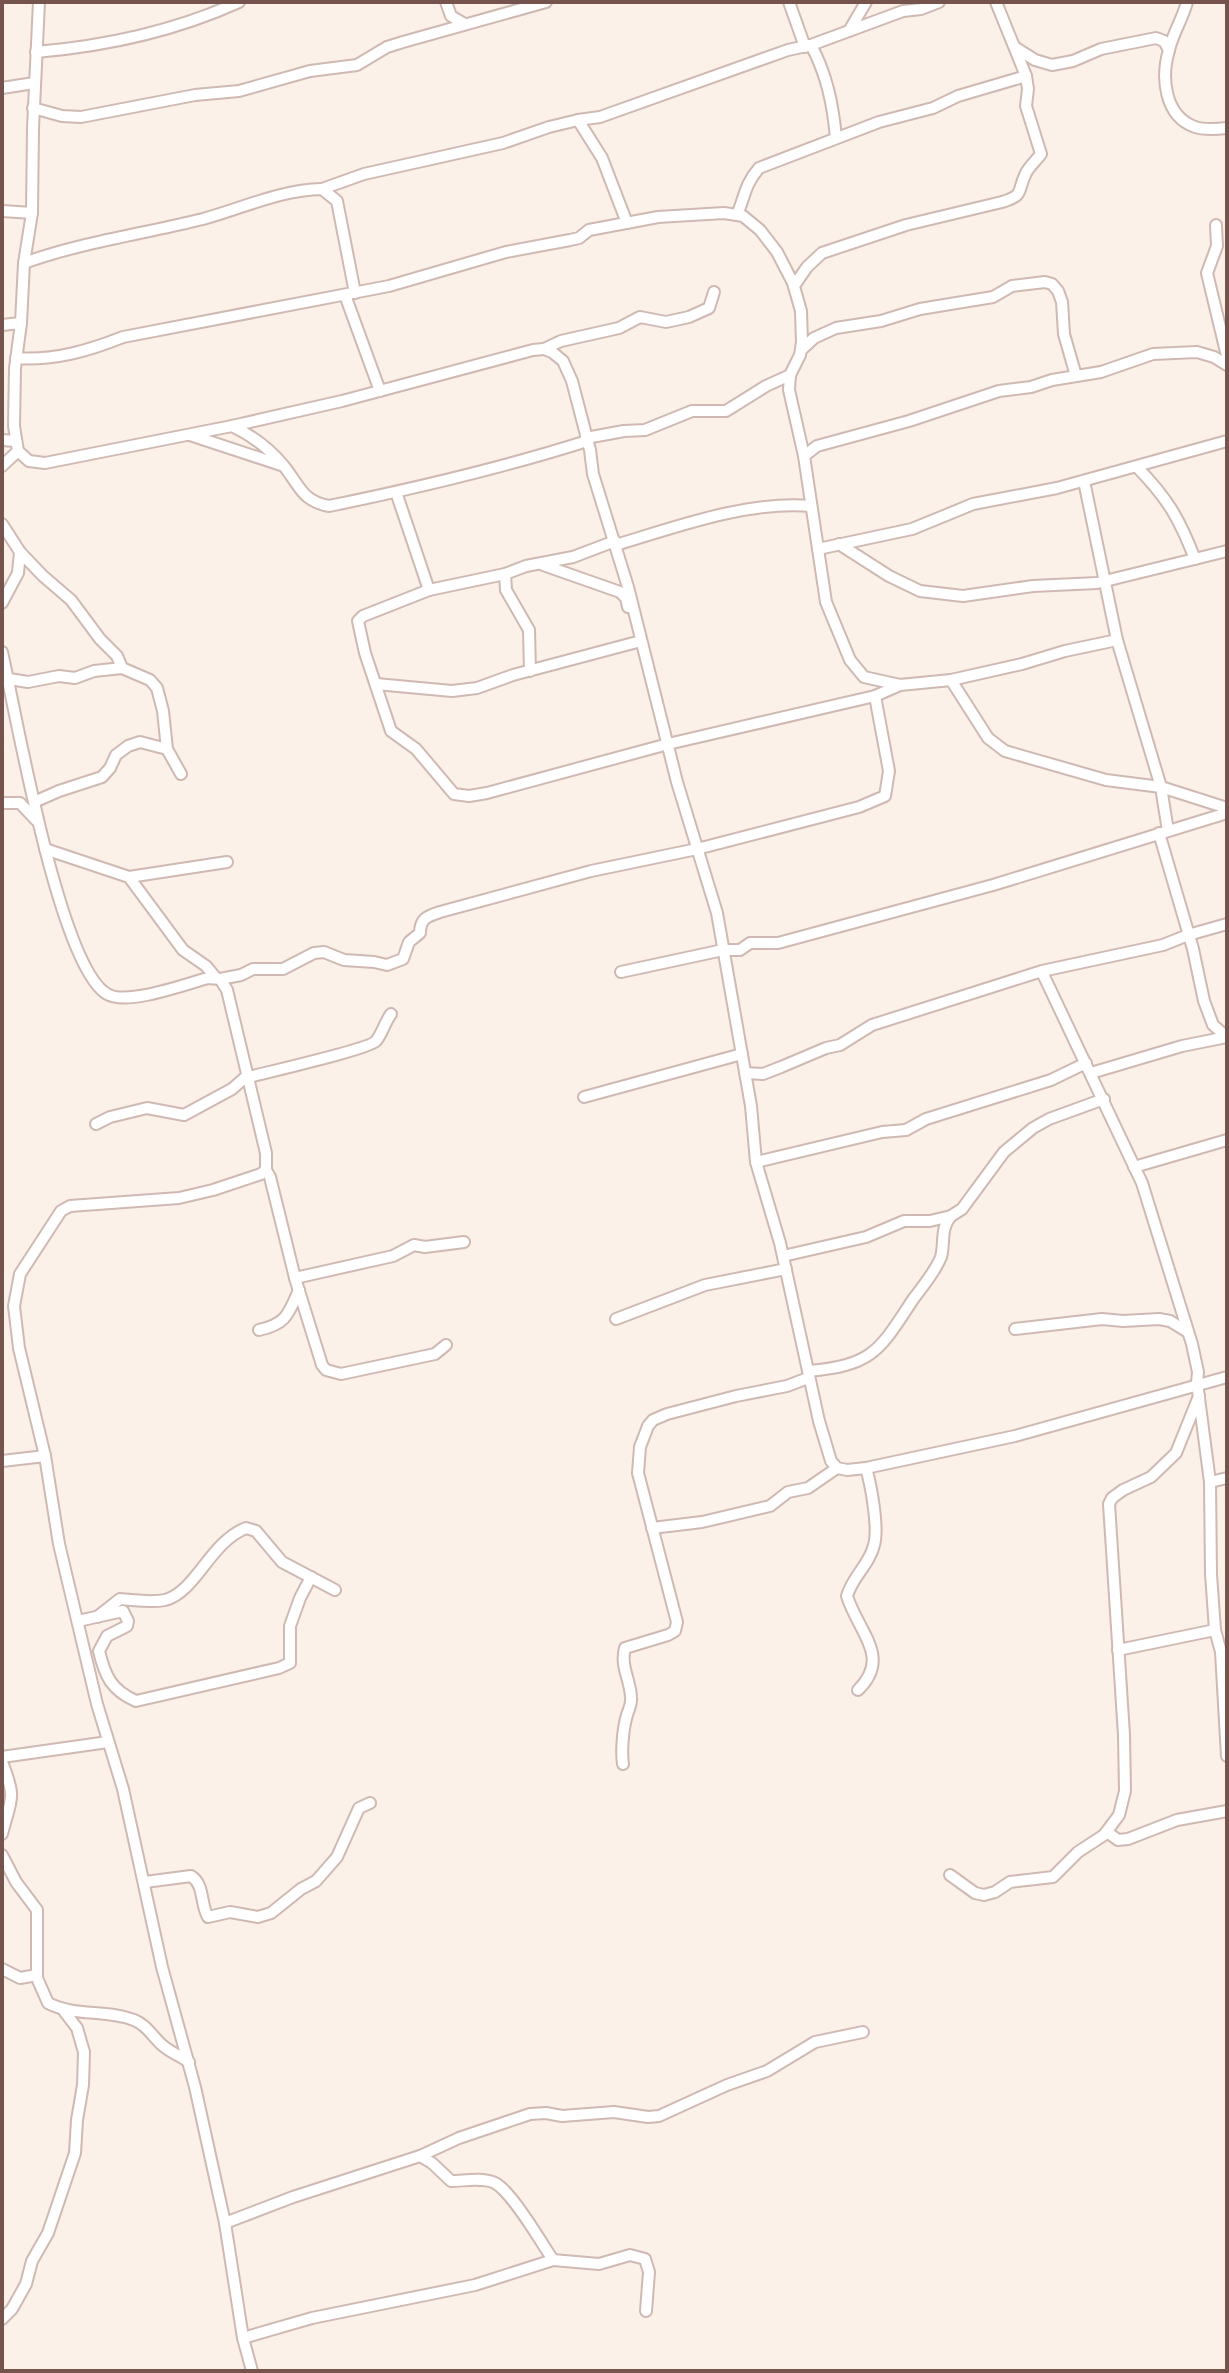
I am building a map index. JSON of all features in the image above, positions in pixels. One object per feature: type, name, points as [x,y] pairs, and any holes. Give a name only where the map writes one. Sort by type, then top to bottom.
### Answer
[{"type":"street","points":[[2,466],[17,446],[14,426],[16,358],[24,263],[32,213],[33,108],[39,2]]},
{"type":"street","points":[[36,52],[110,44],[186,24],[239,2]]},
{"type":"street","points":[[446,2],[451,16],[463,23]]},
{"type":"street","points":[[33,108],[62,116],[81,117],[195,95],[239,91],[310,71],[357,65],[387,47],[546,2]]},
{"type":"street","points":[[789,2],[808,46],[823,67],[836,138]]},
{"type":"street","points":[[849,31],[866,2]]},
{"type":"street","points":[[24,263],[67,248],[203,219],[274,196],[322,189],[364,174],[503,143],[549,127],[600,117],[788,50],[939,2]]},
{"type":"street","points":[[794,286],[822,253],[906,225],[1016,198],[1021,191],[1025,173],[1041,154],[1026,106],[1026,76],[996,2]]},
{"type":"street","points":[[1187,2],[1169,50],[1166,80],[1170,105],[1180,117],[1195,127],[1227,128]]},
{"type":"street","points":[[1015,48],[1035,60],[1052,65],[1073,61],[1101,49],[1156,38],[1164,41],[1169,50]]},
{"type":"street","points":[[737,215],[746,183],[759,168],[836,138],[1026,76]]},
{"type":"street","points":[[2,88],[34,83]]},
{"type":"street","points":[[578,120],[602,158],[627,223]]},
{"type":"street","points":[[322,189],[337,201],[350,294],[380,391]]},
{"type":"street","points":[[2,211],[32,213]]},
{"type":"street","points":[[16,358],[45,359],[101,346],[123,337],[389,286],[506,252],[579,238],[589,230],[678,214],[724,213],[743,216],[760,230],[777,252],[794,286],[801,311],[801,350]]},
{"type":"street","points":[[1216,225],[1217,246],[1207,273],[1227,356]]},
{"type":"street","points":[[1076,376],[1064,334],[1062,302],[1058,291],[1045,282],[1012,286],[993,297],[836,328],[814,338],[801,350],[790,375],[789,390],[804,456],[826,602],[850,660],[864,677],[900,685],[951,680],[1117,640]]},
{"type":"street","points":[[2,440],[17,446],[29,461],[45,463],[232,426],[544,349],[561,341],[619,328],[640,317],[666,322],[689,317],[709,308],[714,292]]},
{"type":"street","points":[[2,325],[21,323]]},
{"type":"street","points":[[544,349],[563,361],[572,381],[593,474],[616,543],[638,642]]},
{"type":"street","points":[[804,456],[817,446],[909,421],[999,391],[1125,366],[1153,354],[1197,352],[1227,365]]},
{"type":"street","points":[[232,426],[252,435],[283,465],[305,496],[315,503],[329,506],[461,478],[624,431],[645,430],[692,411],[726,411],[790,375]]},
{"type":"street","points":[[188,435],[283,465]]},
{"type":"street","points":[[818,549],[912,529],[973,504],[1084,481],[1227,441]]},
{"type":"street","points":[[1137,467],[1163,494],[1183,529],[1195,559]]},
{"type":"street","points":[[1084,481],[1117,640],[1161,787],[1164,832],[1188,935],[1213,1025],[1227,1037]]},
{"type":"street","points":[[396,492],[429,590]]},
{"type":"street","points":[[811,506],[790,504],[730,514],[573,557],[429,590],[363,616],[358,621],[358,627],[386,721],[391,731],[416,749],[454,794],[469,796],[668,744],[875,696],[900,685]]},
{"type":"street","points":[[2,524],[20,552],[71,600],[117,656],[122,668]]},
{"type":"street","points":[[839,544],[889,576],[920,591],[963,596],[1033,586],[1105,581],[1227,551]]},
{"type":"street","points":[[2,603],[18,573],[20,552]]},
{"type":"street","points":[[541,564],[620,592],[626,598],[717,913],[751,1106],[756,1162],[783,1256],[808,1374],[831,1461],[837,1468],[866,1468],[1015,1436],[1198,1389],[1227,1377]]},
{"type":"street","points":[[505,574],[506,590],[529,630],[530,671]]},
{"type":"street","points":[[376,684],[452,691],[477,688],[638,642]]},
{"type":"street","points":[[2,652],[45,849],[77,949],[92,977],[106,994],[116,998],[130,998],[241,975],[253,969],[283,969],[306,956],[324,952],[344,960],[391,965],[403,959],[409,942],[420,933],[420,924],[425,917],[591,871],[697,849],[859,807],[885,796],[889,771],[875,696]]},
{"type":"street","points":[[9,679],[28,682],[59,676],[75,678],[94,671],[122,668],[150,680],[157,688],[167,749],[181,774]]},
{"type":"street","points":[[951,680],[988,738],[1005,751],[1106,780],[1161,787],[1227,810]]},
{"type":"street","points":[[34,802],[102,777],[116,755],[128,746],[140,742],[167,749]]},
{"type":"street","points":[[2,803],[20,803],[39,825]]},
{"type":"street","points":[[621,972],[723,950],[740,950],[750,943],[778,943],[993,885],[1227,810]]},
{"type":"street","points":[[45,849],[129,877],[183,950],[206,966],[227,990],[266,1153],[266,1170],[295,1278],[326,1370],[341,1374],[435,1354],[446,1345]]},
{"type":"street","points":[[129,877],[227,862]]},
{"type":"street","points":[[745,1073],[763,1074],[840,1045],[872,1025],[1042,972],[1163,945],[1227,924]]},
{"type":"street","points":[[1042,972],[1134,1167],[1173,1279],[1198,1372],[1210,1482],[1211,1574],[1215,1630],[1221,1652],[1227,1756]]},
{"type":"street","points":[[96,1124],[110,1117],[147,1108],[184,1115],[232,1089],[249,1076],[367,1047],[375,1043],[391,1014]]},
{"type":"street","points":[[756,1162],[882,1132],[906,1130],[926,1119],[1089,1068],[1227,1037]]},
{"type":"street","points":[[584,1097],[742,1054]]},
{"type":"street","points":[[623,1764],[622,1743],[631,1705],[622,1659],[625,1648],[668,1635],[675,1631],[677,1622],[638,1473],[643,1437],[653,1420],[736,1396],[787,1386],[808,1374],[871,1356],[903,1317],[939,1261],[945,1222],[962,1209],[1004,1152],[1049,1119],[1104,1099]]},
{"type":"street","points":[[1134,1167],[1227,1140]]},
{"type":"street","points":[[252,2371],[243,2338],[225,2223],[189,2062],[162,1967],[123,1789],[108,1742],[59,1544],[45,1456],[19,1348],[14,1306],[20,1274],[55,1218],[70,1206],[179,1198],[213,1190],[266,1170]]},
{"type":"street","points":[[783,1256],[866,1237],[904,1221],[930,1221],[951,1216]]},
{"type":"street","points":[[295,1278],[393,1256],[414,1245],[425,1247],[464,1242]]},
{"type":"street","points":[[616,1319],[705,1285],[786,1269]]},
{"type":"street","points":[[259,1330],[275,1326],[285,1319],[299,1290]]},
{"type":"street","points":[[1015,1329],[1102,1319],[1159,1319],[1170,1321],[1188,1332]]},
{"type":"street","points":[[950,1875],[975,1893],[984,1895],[1010,1882],[1053,1877],[1078,1852],[1107,1832],[1119,1815],[1125,1791],[1124,1735],[1109,1504],[1123,1490],[1151,1477],[1176,1453],[1198,1389]]},
{"type":"street","points":[[2,1461],[45,1456]]},
{"type":"street","points":[[652,1528],[702,1522],[770,1506],[788,1492],[808,1488],[837,1468]]},
{"type":"street","points":[[858,1690],[872,1673],[874,1663],[870,1646],[847,1596],[856,1574],[875,1545],[873,1490],[866,1468]]},
{"type":"street","points":[[1210,1482],[1227,1478]]},
{"type":"street","points":[[95,1618],[120,1599],[150,1602],[169,1599],[184,1590],[215,1550],[246,1528],[256,1531],[282,1562],[335,1590]]},
{"type":"street","points":[[78,1621],[123,1611],[126,1614],[127,1626],[107,1636],[99,1651],[107,1680],[123,1696],[136,1701],[290,1663],[290,1626],[311,1577]]},
{"type":"street","points":[[1118,1650],[1215,1630]]},
{"type":"street","points":[[2,1834],[13,1802],[2,1760],[108,1742]]},
{"type":"street","points":[[145,1882],[191,1876],[200,1887],[208,1917],[230,1912],[258,1917],[271,1913],[316,1881],[337,1857],[359,1808],[370,1803]]},
{"type":"street","points":[[1107,1832],[1118,1840],[1128,1839],[1177,1820],[1227,1811]]},
{"type":"street","points":[[2,1855],[16,1882],[37,1910],[37,1975],[48,2003],[64,2011],[111,2014],[137,2021],[166,2048],[189,2062]]},
{"type":"street","points":[[2,1969],[20,1978],[37,1975]]},
{"type":"street","points":[[2,2319],[12,2309],[26,2284],[32,2261],[48,2233],[75,2153],[84,2052],[77,2028],[64,2011]]},
{"type":"street","points":[[225,2223],[293,2197],[420,2156],[459,2138],[530,2114],[562,2116],[614,2112],[659,2116],[727,2085],[767,2071],[815,2042],[863,2032]]},
{"type":"street","points":[[420,2156],[451,2181],[485,2180],[496,2184],[509,2196],[553,2260]]},
{"type":"street","points":[[243,2338],[312,2318],[475,2285],[553,2260],[599,2264],[621,2256],[645,2259],[649,2272],[646,2311]]}]
